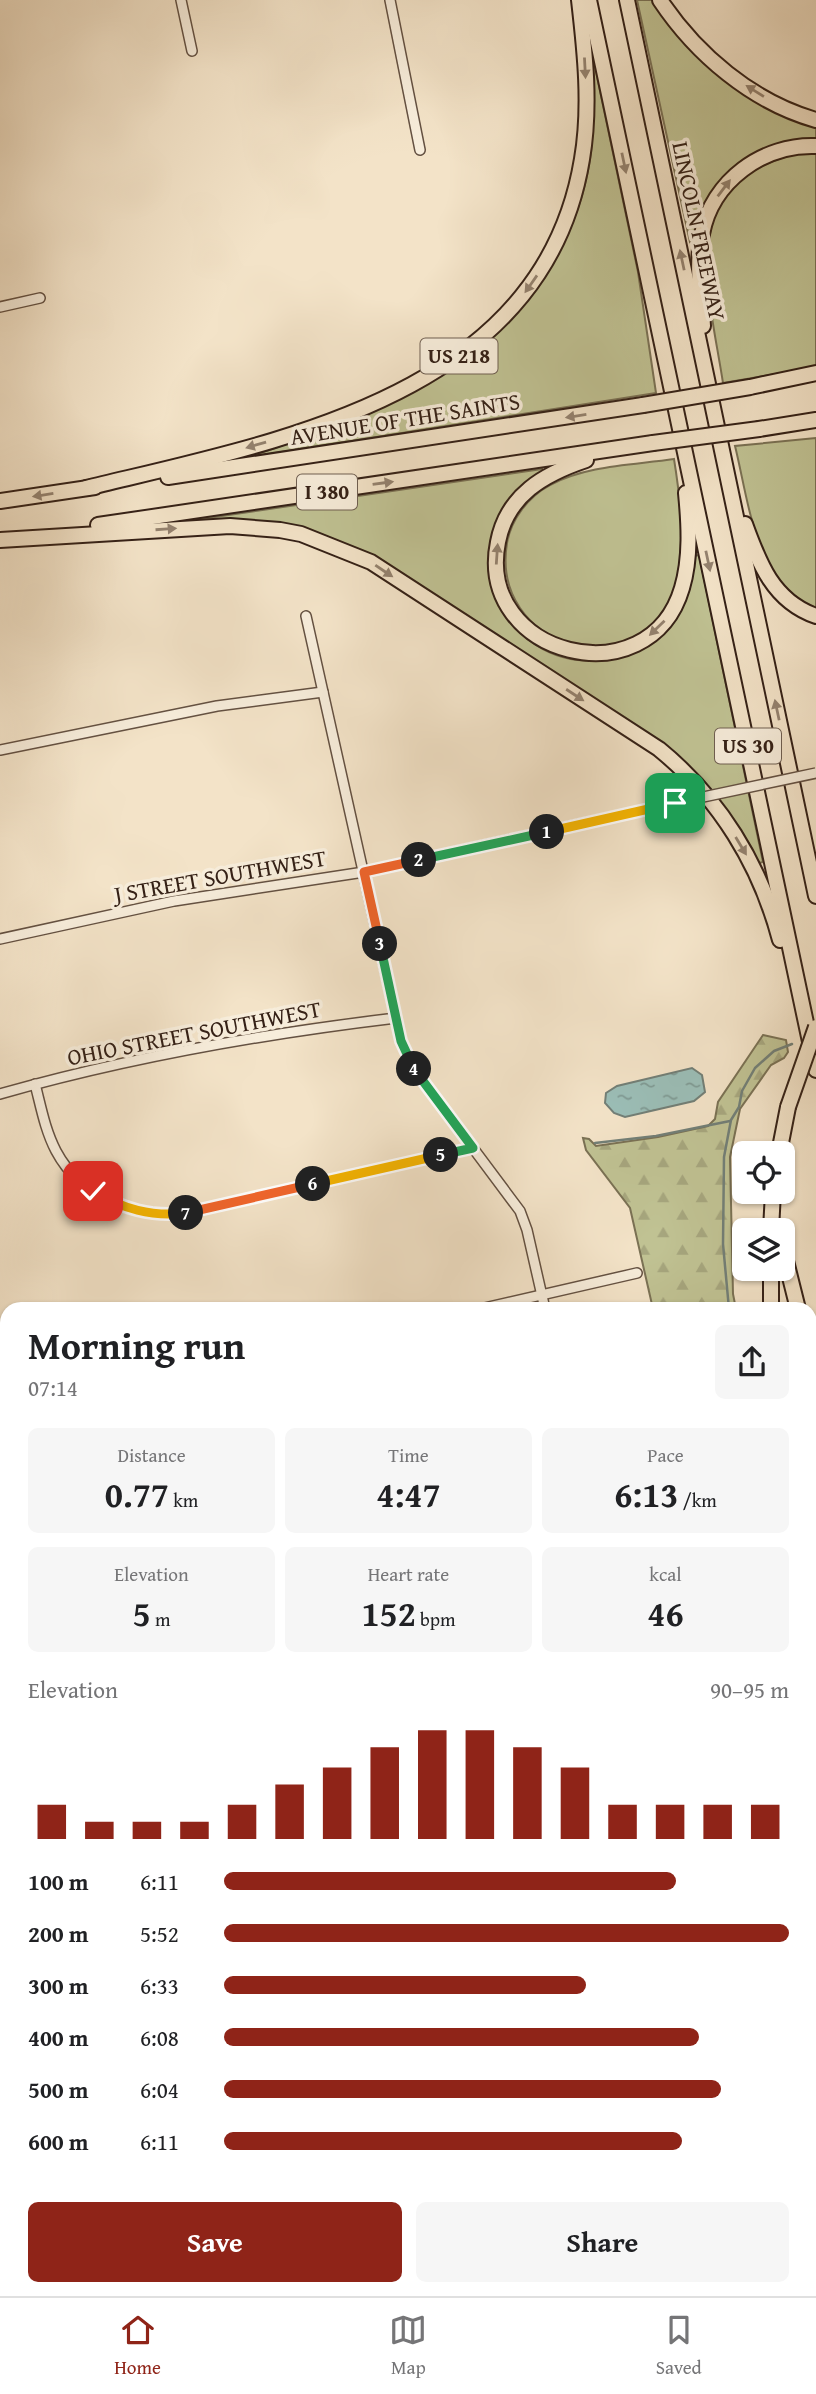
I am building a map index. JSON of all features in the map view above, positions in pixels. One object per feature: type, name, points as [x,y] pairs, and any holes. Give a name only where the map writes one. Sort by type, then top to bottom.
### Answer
[{"type":"highway","name":"US 218","points":[[86,488],[261,444],[362,409],[447,365],[479,341],[506,315],[531,284],[557,240],[576,187],[586,126],[579,0]]},
{"type":"highway","name":"US 30","points":[[589,0],[816,1072]]},
{"type":"highway","name":"LINCOLN FREEWAY","points":[[627,0],[726,471]]},
{"type":"highway","points":[[660,0],[694,44],[720,68],[777,105],[816,120]]},
{"type":"highway","points":[[705,373],[699,260],[702,232],[718,195],[746,166],[782,150],[816,146]]},
{"type":"highway","points":[[750,387],[816,373]]},
{"type":"highway","name":"AVENUE OF THE SAINTS","points":[[0,501],[385,446],[750,387],[816,379]]},
{"type":"highway","name":"I 380","points":[[0,540],[816,420]]},
{"type":"highway","points":[[629,447],[558,470],[535,483],[520,495],[500,531],[495,554],[496,575],[502,594],[523,626],[554,647],[591,655],[631,646],[647,638],[663,623],[673,608],[682,590],[689,540],[678,422]]},
{"type":"highway","points":[[759,429],[816,430]]},
{"type":"highway","name":"US 30","points":[[726,471],[816,896]]},
{"type":"highway","points":[[726,471],[757,559],[766,576],[786,599],[816,616]]},
{"type":"highway","points":[[0,540],[229,526],[300,534],[371,562],[659,749],[703,790],[720,812],[754,868],[776,926],[816,1072]]},
{"type":"highway","points":[[781,1141],[788,1107],[816,1027]]},
{"type":"highway","points":[[771,1281],[771,1302]]},
{"type":"highway","points":[[792,1281],[797,1302]]},
{"type":"street","points":[[181,0],[192,51]]},
{"type":"street","points":[[390,0],[420,150]]},
{"type":"street","points":[[0,307],[40,298]]},
{"type":"street","points":[[306,616],[406,1056],[520,1211],[544,1302]]},
{"type":"street","points":[[0,750],[217,706],[323,692]]},
{"type":"street","name":"J STREET SOUTHWEST","points":[[0,939],[174,901],[364,872],[816,773]]},
{"type":"street","name":"OHIO STREET SOUTHWEST","points":[[0,1094],[121,1062],[233,1041],[396,1018]]},
{"type":"street","points":[[35,1084],[48,1132],[58,1153],[74,1175],[93,1191],[117,1205],[163,1215],[186,1213],[473,1148]]},
{"type":"street","points":[[511,1302],[637,1273]]},
{"type":"green space","points":[[637,0],[653,0],[690,49],[800,121],[816,127],[816,141],[762,151],[737,164],[727,173],[694,240],[690,242]]},
{"type":"green space","points":[[595,67],[638,272],[656,393],[250,457],[356,418],[428,383],[463,360],[523,304],[548,271],[567,235],[582,195],[591,153],[591,68]]},
{"type":"green space","points":[[796,154],[816,154],[816,367],[723,383],[708,278],[708,245],[715,215],[731,190],[757,169]]},
{"type":"green space","points":[[816,438],[816,608],[796,597],[780,581],[767,561],[751,516],[735,446]]},
{"type":"green space","points":[[674,459],[680,509],[678,582],[673,596],[653,624],[627,641],[598,647],[568,643],[541,629],[520,608],[508,579],[507,543],[512,525],[522,509],[542,490],[579,473]]},
{"type":"green space","points":[[542,469],[514,499],[498,528],[493,545],[493,578],[509,618],[530,641],[557,655],[586,661],[615,658],[643,646],[668,626],[686,598],[691,583],[694,556],[699,555],[763,862],[759,863],[721,803],[671,751],[363,553],[201,522],[201,519]]},
{"type":"green space","points":[[763,1035],[786,1040],[788,1052],[784,1058],[771,1065],[740,1109],[732,1141],[732,1281],[735,1302],[651,1302],[630,1208],[586,1150],[583,1138],[589,1139],[596,1146],[708,1126],[715,1119],[718,1102]]},
{"type":"water","points":[[692,1068],[702,1075],[705,1092],[694,1101],[625,1117],[614,1113],[605,1103],[606,1093],[617,1086]]},
{"type":"waterway","points":[[728,1302],[723,1244],[724,1157],[731,1120],[739,1107],[742,1091],[755,1068],[774,1051],[792,1044]]},
{"type":"waterway","points":[[595,1143],[656,1136],[730,1121]]},
{"type":"route","points":[[93,1191],[117,1205],[140,1212],[163,1215],[186,1213],[473,1148],[406,1056],[364,872],[675,803]]}]
